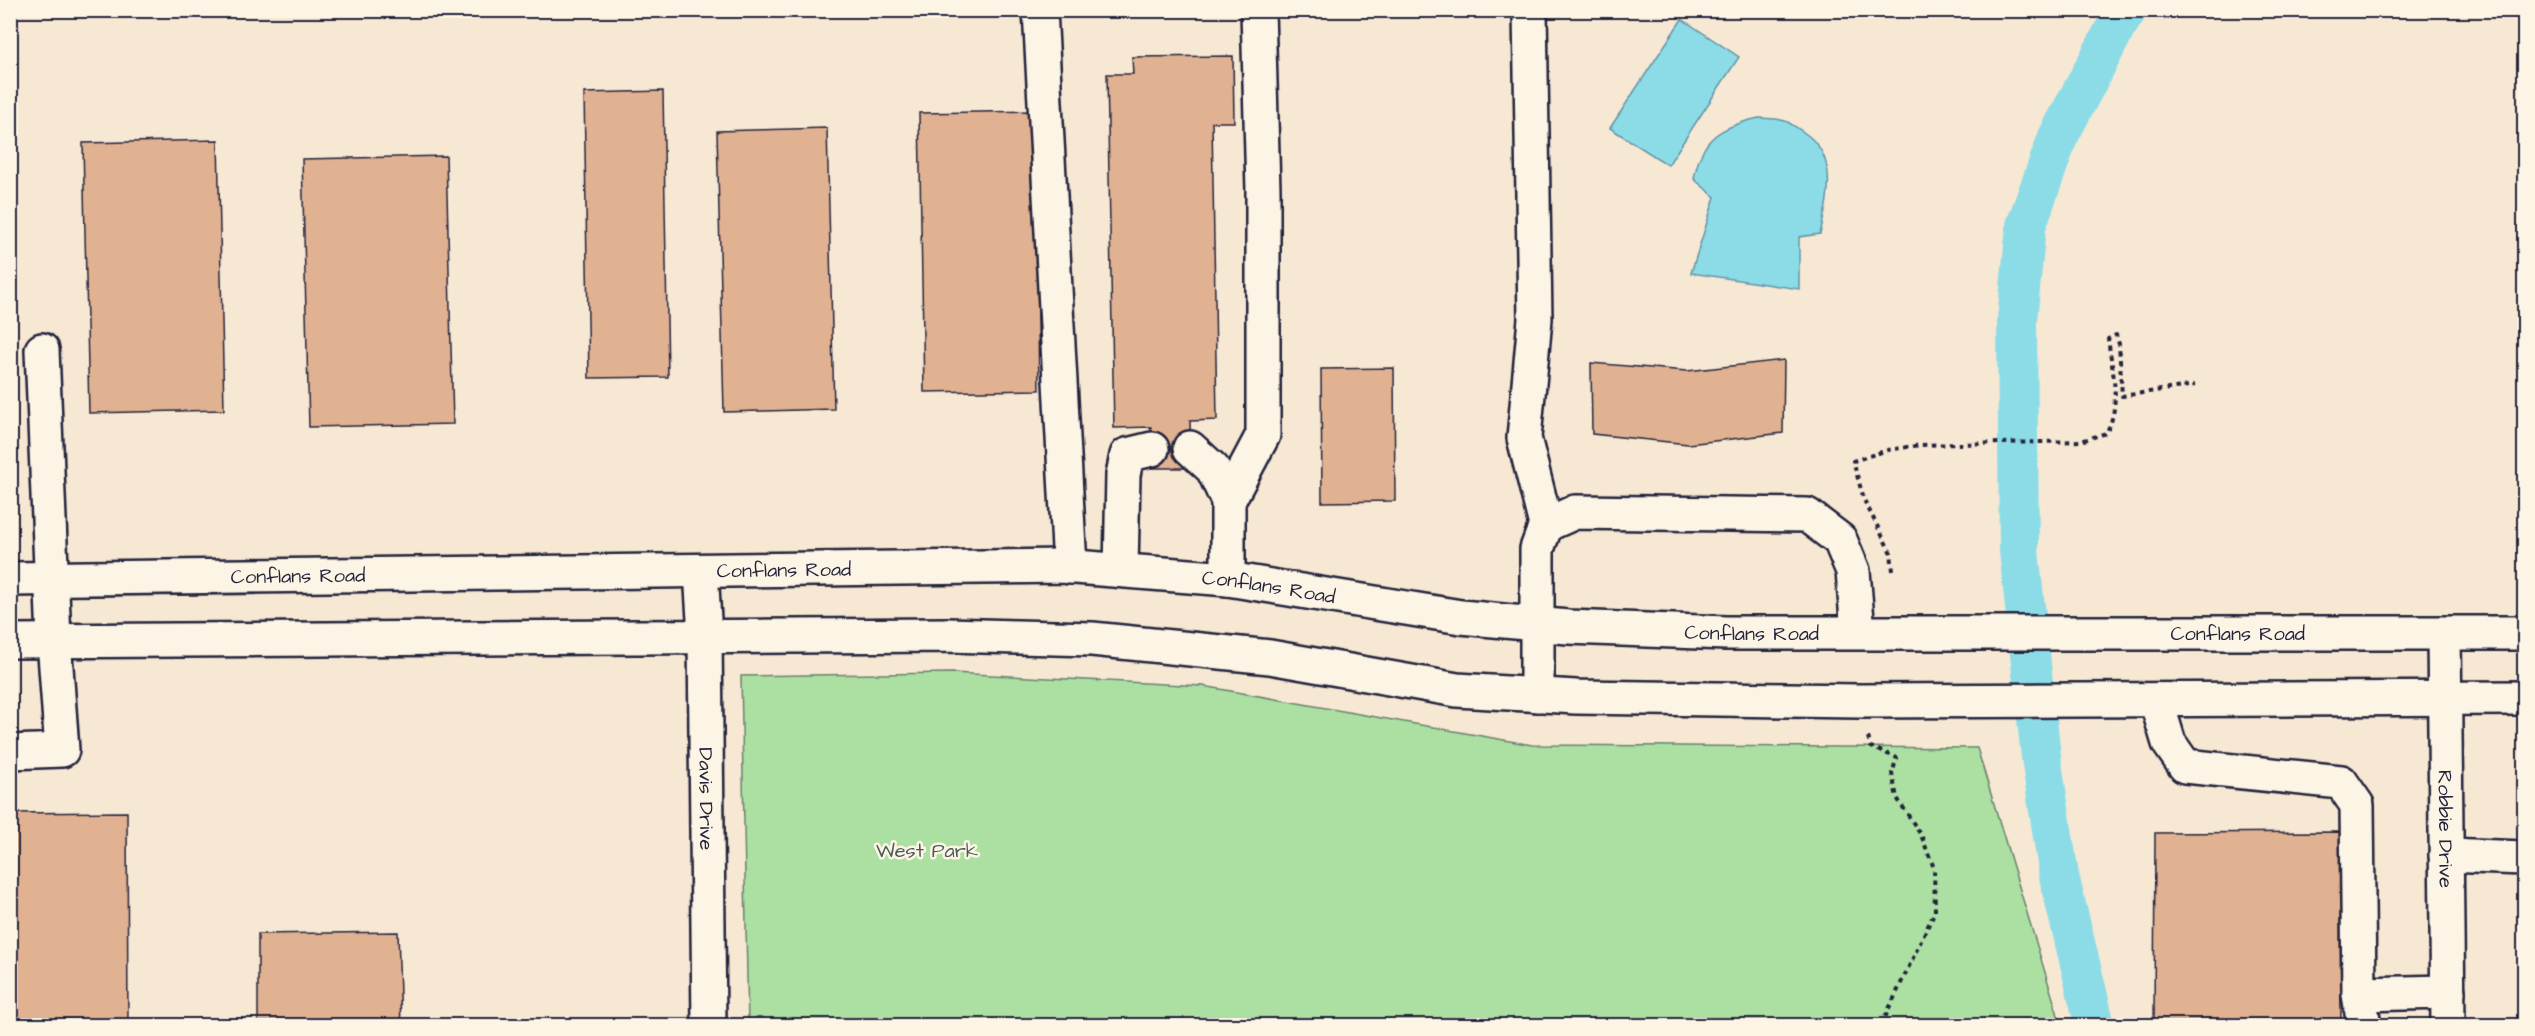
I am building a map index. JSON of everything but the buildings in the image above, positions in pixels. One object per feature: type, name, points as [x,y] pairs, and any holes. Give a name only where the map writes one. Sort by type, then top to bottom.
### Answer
[{"type":"main road","points":[[1040,10],[1070,567]]},
{"type":"main road","points":[[1228,501],[1263,435],[1263,191],[1258,10]]},
{"type":"main road","points":[[1530,10],[1535,319],[1524,438],[1546,525],[1537,549],[1537,695]]},
{"type":"main road","points":[[10,752],[62,750],[54,640],[42,350]]},
{"type":"main road","points":[[1190,448],[1213,469],[1228,501],[1228,579]]},
{"type":"main road","points":[[1120,570],[1123,475],[1127,455],[1152,449]]},
{"type":"main road","points":[[1546,525],[1575,512],[1807,515],[1840,540],[1854,571],[1858,632]]},
{"type":"main road","name":"Conflans Road","points":[[10,579],[1070,567],[1228,579],[1461,617],[1537,624],[1726,633],[2524,633]]},
{"type":"main road","name":"Davis Drive","points":[[701,571],[705,636],[709,1026]]},
{"type":"main road","name":"Robbie Drive","points":[[2444,634],[2448,1026]]},
{"type":"main road","points":[[10,641],[948,635],[1092,639],[1270,657],[1457,690],[1537,695],[1916,700],[2524,698]]},
{"type":"main road","points":[[2156,700],[2169,743],[2185,766],[2341,782],[2357,805],[2362,1010],[2448,992]]},
{"type":"main road","points":[[2446,855],[2524,858]]},
{"type":"path","points":[[1893,579],[1891,553],[1864,500],[1853,461],[1888,450],[1935,444],[2081,441],[2106,433],[2112,424],[2115,382],[2108,339],[2115,335],[2119,344],[2122,396],[2195,385]]},
{"type":"path","points":[[1865,727],[1871,747],[1897,758],[1892,773],[1897,798],[1921,835],[1934,868],[1935,911],[1881,1026]]},
{"type":"green space","name":"West Park","points":[[952,673],[1203,686],[1532,745],[1977,748],[2061,1025],[748,1025],[741,676]]},
{"type":"water","points":[[1682,19],[1739,57],[1668,165],[1610,128]]},
{"type":"water","points":[[1759,118],[1784,121],[1806,134],[1823,155],[1827,167],[1828,193],[1820,234],[1799,237],[1799,289],[1691,273],[1715,197],[1694,179],[1701,153],[1714,136],[1723,130]]},
{"type":"waterway","points":[[2095,1026],[2059,876],[2041,757],[2019,551],[2017,320],[2026,226],[2058,137],[2127,10]]}]
